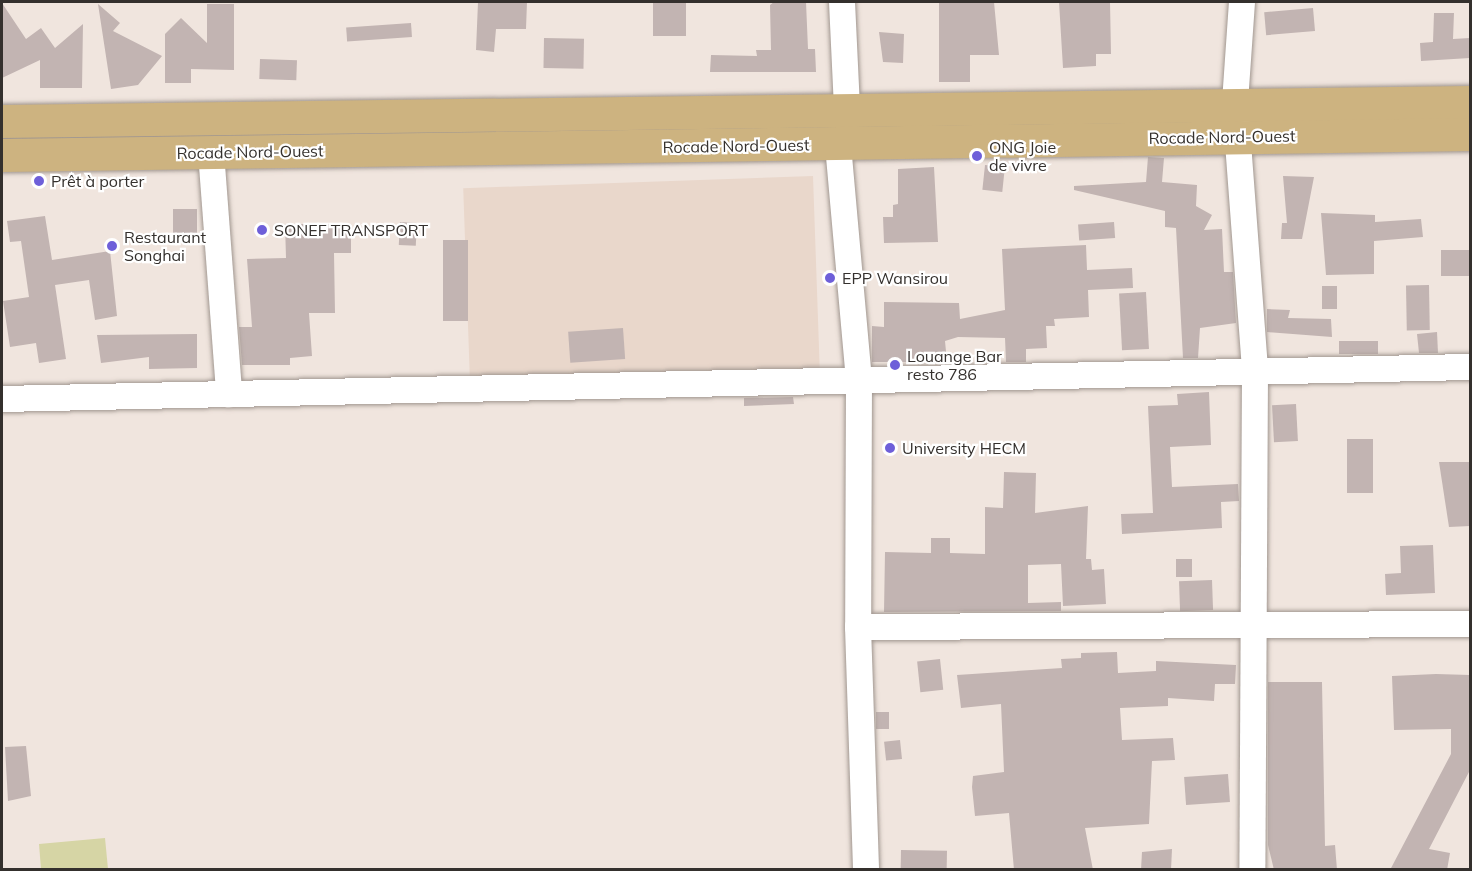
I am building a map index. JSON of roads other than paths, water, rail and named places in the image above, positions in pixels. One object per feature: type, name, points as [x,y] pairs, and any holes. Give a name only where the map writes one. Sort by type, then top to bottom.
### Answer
[{"type":"main road","name":"Rocade Nord-Ouest","points":[[2,121],[1234,103],[1470,102]]},
{"type":"main road","name":"Rocade Nord-Ouest","points":[[2,155],[838,145],[1236,136],[1470,134]]},
{"type":"street","points":[[842,2],[847,110]]},
{"type":"street","points":[[1242,2],[1234,103],[1255,371],[1257,629],[1252,870]]},
{"type":"street","points":[[838,145],[859,380],[858,627],[866,870]]},
{"type":"street","points":[[211,152],[229,394]]},
{"type":"street","points":[[2,399],[1470,367]]},
{"type":"street","points":[[858,627],[1257,629],[1470,624]]},
{"type":"place","name":"ONG Joie de vivre","points":[[977,156]]},
{"type":"place","name":"Prêt à porter","points":[[39,181]]},
{"type":"place","name":"SONEF TRANSPORT","points":[[262,230]]},
{"type":"place","name":"Restaurant Songhai","points":[[112,246]]},
{"type":"place","name":"EPP Wansirou","points":[[830,278]]},
{"type":"place","name":"Louange Bar resto 786","points":[[895,365]]},
{"type":"place","name":"University HECM","points":[[890,448]]}]
